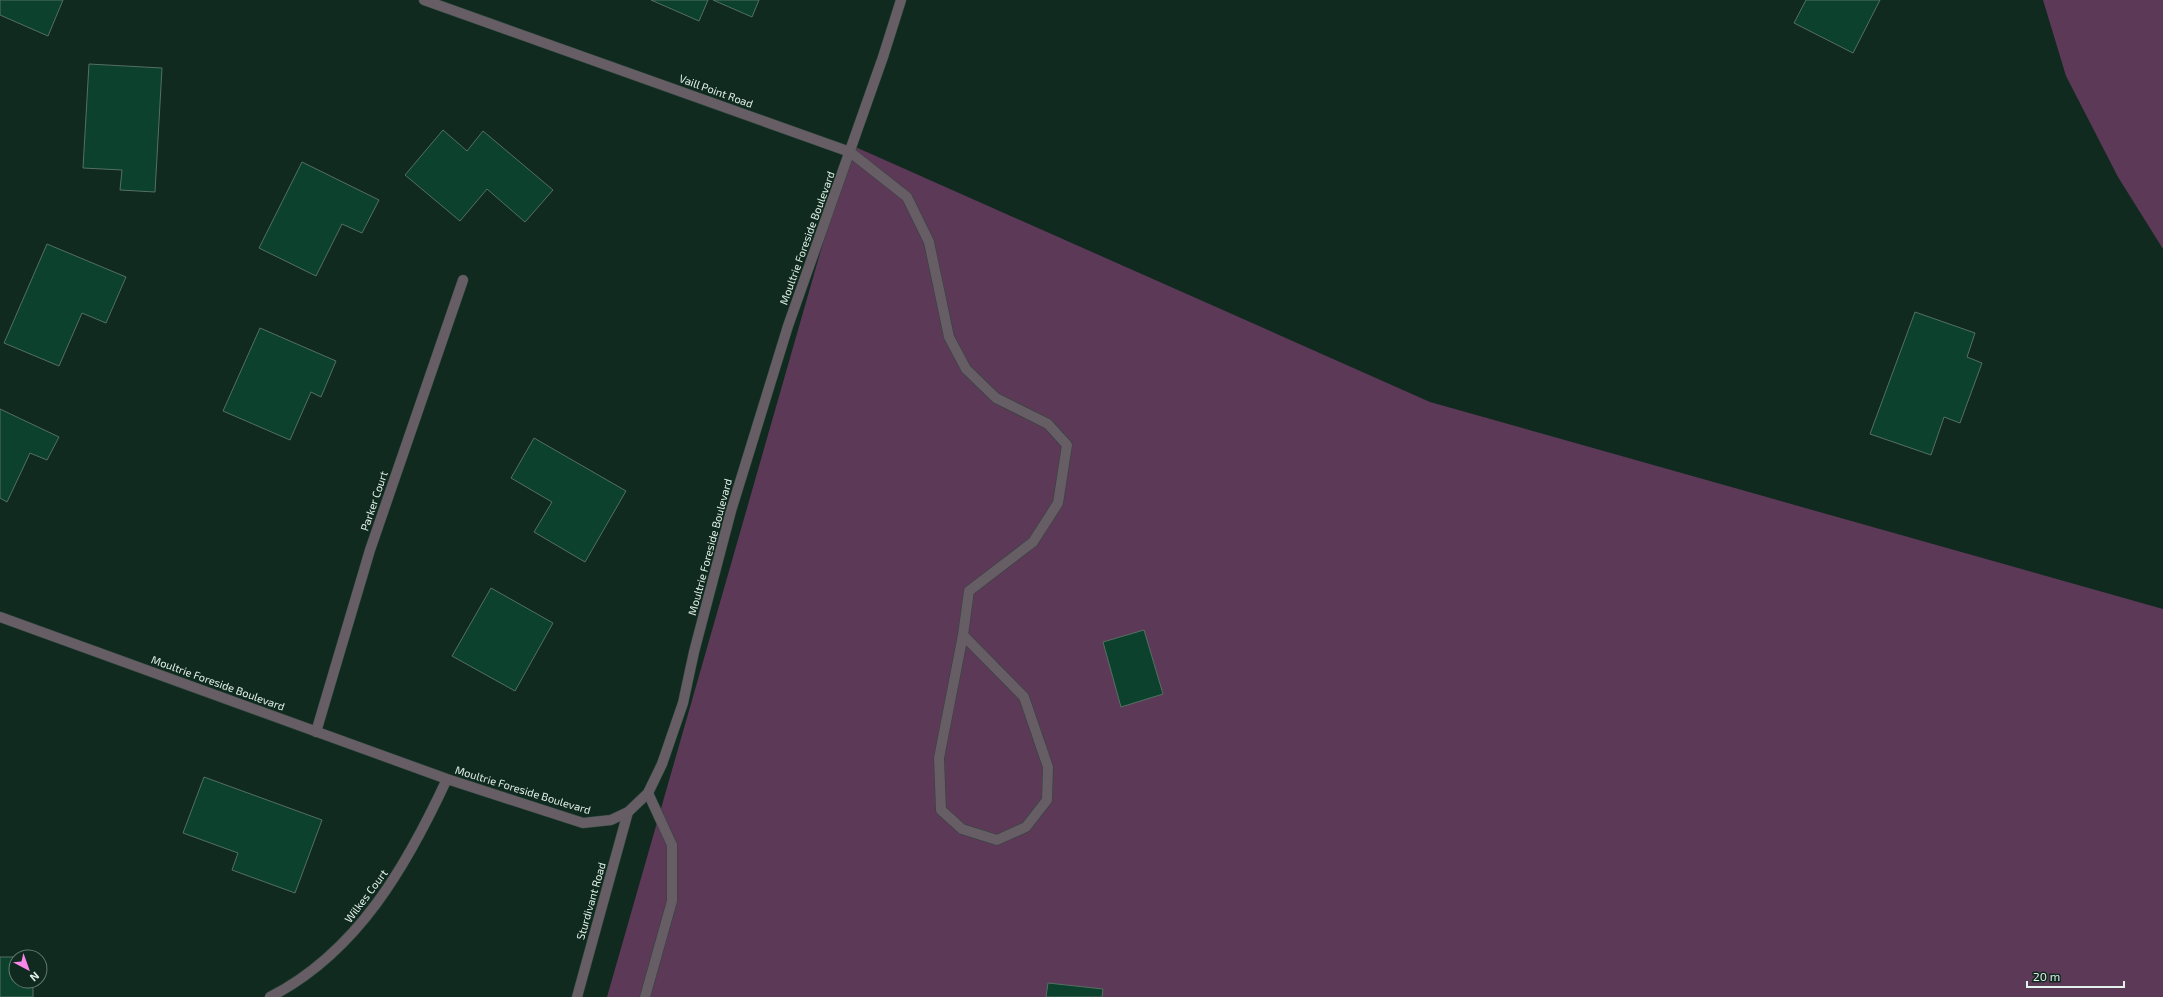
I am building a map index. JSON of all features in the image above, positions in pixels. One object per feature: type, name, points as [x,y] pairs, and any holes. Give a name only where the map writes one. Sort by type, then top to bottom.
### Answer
[{"type":"street","name":"Vaill Point Road","points":[[424,0],[850,152],[906,197],[930,242],[949,337],[966,370],[996,398],[1048,424],[1067,445],[1058,503],[1033,542],[969,591],[963,635]]},
{"type":"street","points":[[850,152],[901,0]]},
{"type":"street","name":"Moultrie Foreside Boulevard","points":[[0,617],[447,779],[583,824],[611,820],[628,812],[648,792],[662,764],[683,703],[694,652],[731,511],[788,326],[850,152]]},
{"type":"street","name":"Parker Court","points":[[316,732],[370,550],[430,369],[463,280]]},
{"type":"street","points":[[963,635],[1024,697],[1048,767],[1047,800],[1026,827],[996,840],[962,829],[941,810],[939,758],[963,635]]},
{"type":"street","name":"Wilkes Court","points":[[270,997],[288,988],[326,961],[356,930],[396,877],[423,832],[447,779]]},
{"type":"street","points":[[645,997],[672,901],[672,845],[648,792]]},
{"type":"street","name":"Sturdivant Road","points":[[577,997],[628,812]]},
{"type":"shaded area","points":[[2043,0],[2163,0],[2163,249],[2118,177],[2066,76]]},
{"type":"shaded area","points":[[851,145],[1430,402],[2163,609],[2163,997],[607,997]]},
{"type":"building","points":[[0,0],[63,0],[48,36],[0,15]]},
{"type":"building","points":[[651,0],[708,0],[699,21]]},
{"type":"building","points":[[713,0],[759,0],[752,17]]},
{"type":"building","points":[[1806,0],[1880,0],[1853,53],[1794,23]]},
{"type":"building","points":[[89,64],[162,68],[155,192],[120,190],[122,170],[83,168]]},
{"type":"building","points":[[443,130],[467,151],[483,131],[553,190],[525,222],[487,189],[460,221],[405,175]]},
{"type":"building","points":[[302,162],[379,200],[362,233],[342,224],[316,276],[259,248]]},
{"type":"building","points":[[47,244],[126,277],[106,323],[82,313],[59,366],[4,343]]},
{"type":"building","points":[[1915,312],[1975,333],[1967,357],[1982,363],[1960,423],[1944,417],[1931,455],[1870,434]]},
{"type":"building","points":[[260,328],[336,361],[321,397],[311,392],[290,440],[223,411]]},
{"type":"building","points":[[0,409],[59,437],[47,460],[30,453],[7,502],[0,498]]},
{"type":"building","points":[[534,438],[626,491],[585,562],[534,532],[552,502],[511,478]]},
{"type":"building","points":[[491,588],[553,623],[515,691],[452,656]]},
{"type":"building","points":[[1144,630],[1163,694],[1121,707],[1103,642]]},
{"type":"building","points":[[204,777],[322,820],[295,893],[232,870],[238,853],[183,833]]},
{"type":"building","points":[[0,957],[8,957],[8,989],[33,989],[33,997],[0,997]]},
{"type":"building","points":[[1048,983],[1103,989],[1102,997],[1046,997]]}]
